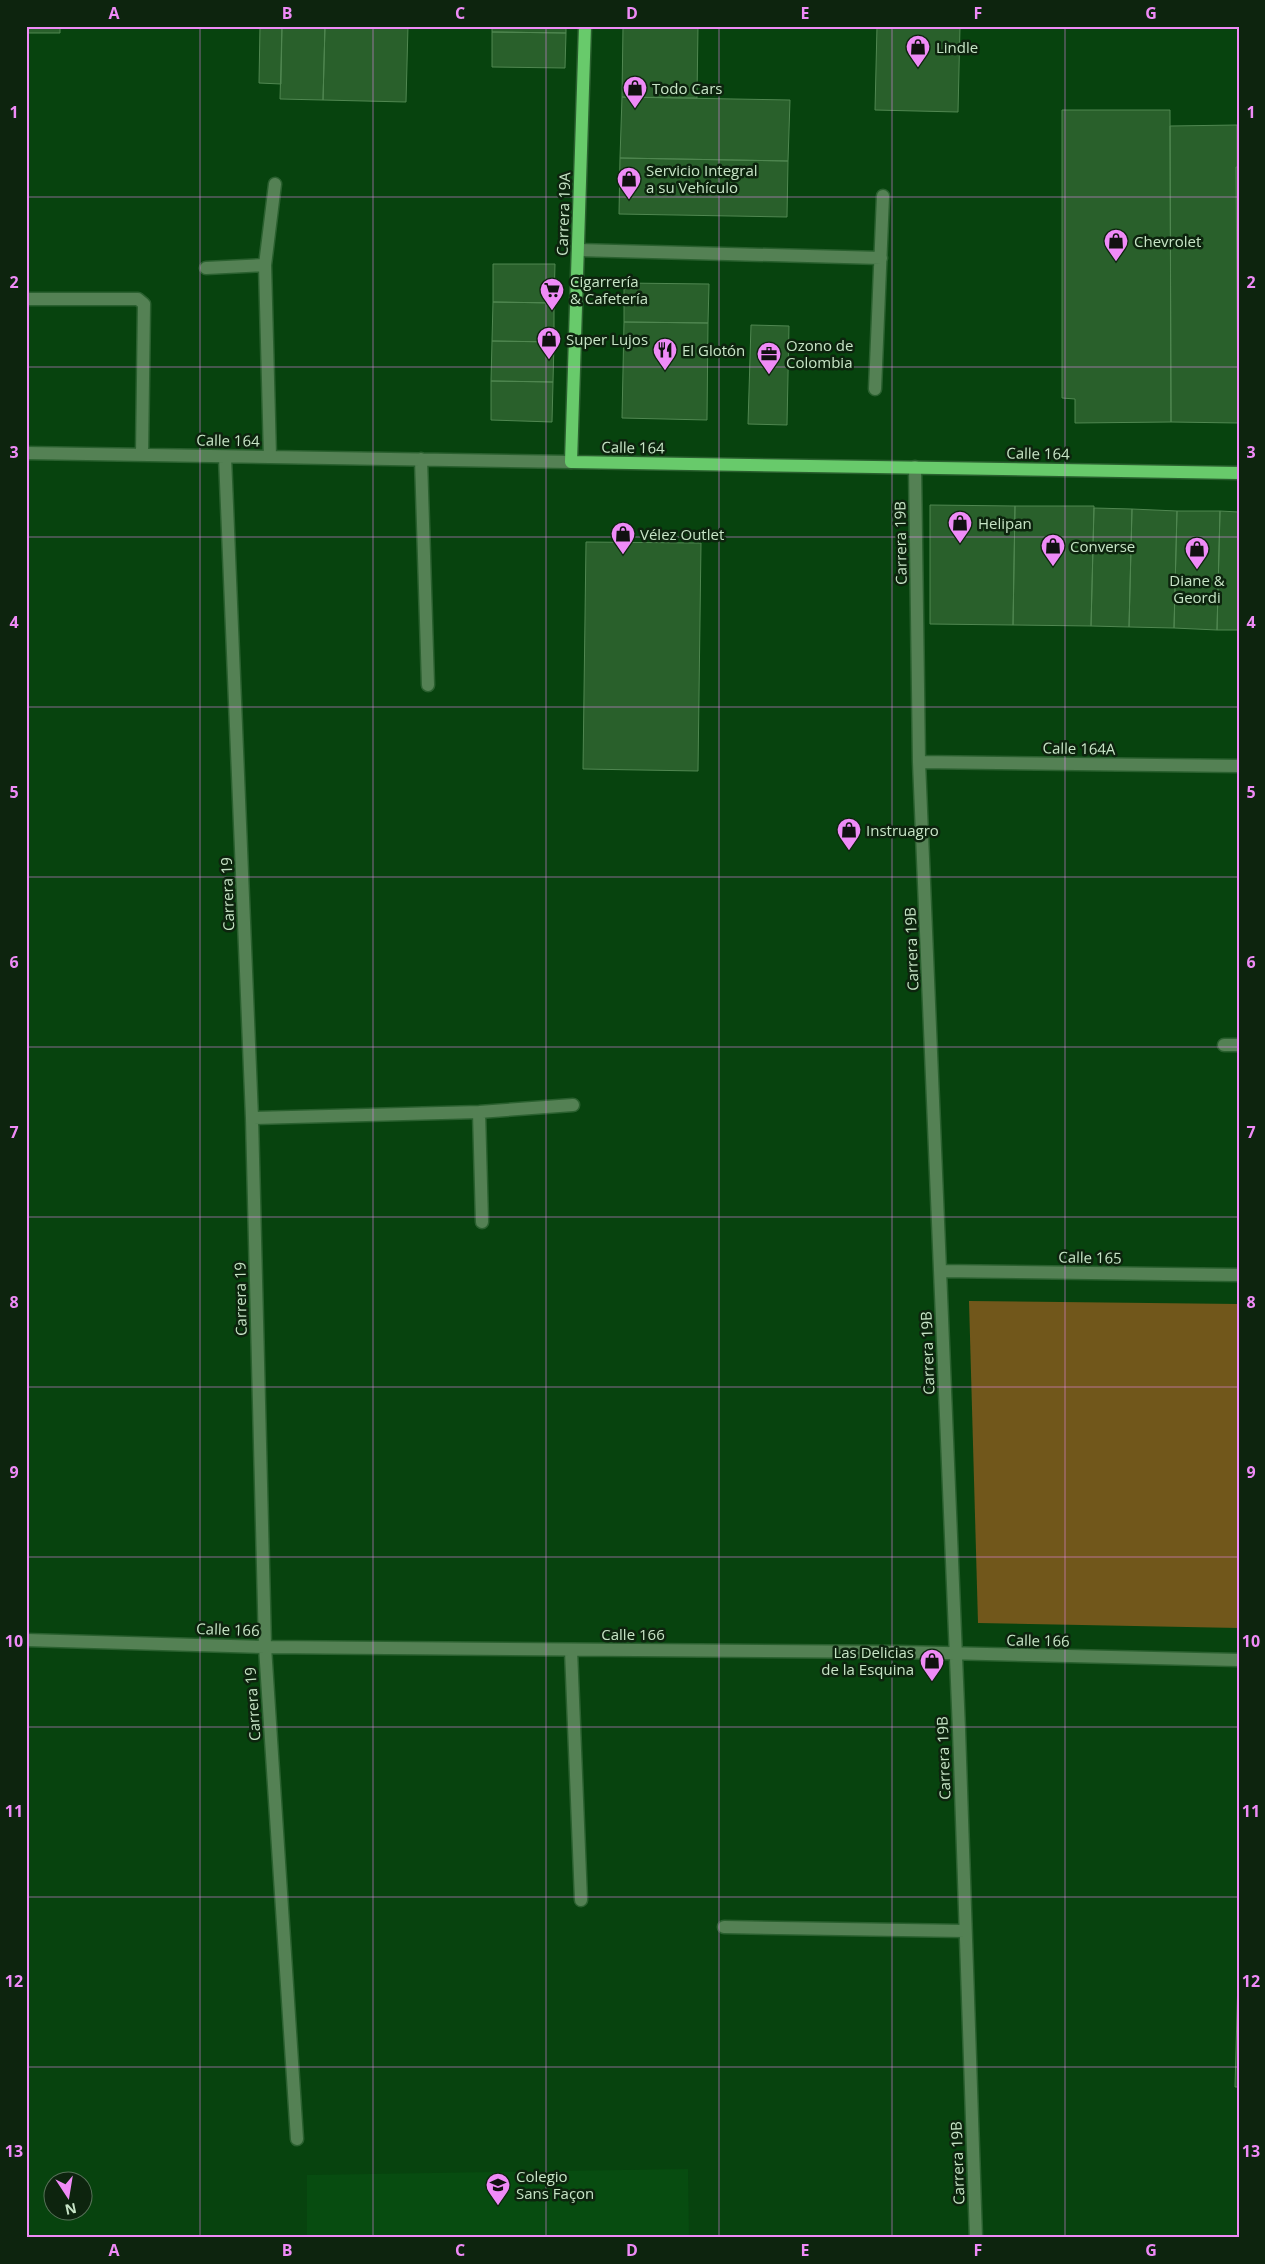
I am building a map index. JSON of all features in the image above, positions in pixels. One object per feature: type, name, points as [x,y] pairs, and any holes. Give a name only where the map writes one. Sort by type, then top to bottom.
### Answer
[{"type":"main road","name":"Carrera 19A","points":[[571,462],[585,26]]},
{"type":"main road","name":"Calle 164","points":[[571,462],[1239,473]]},
{"type":"street","points":[[270,457],[265,265],[275,184]]},
{"type":"street","points":[[875,389],[883,196]]},
{"type":"street","points":[[578,250],[881,258]]},
{"type":"street","points":[[206,268],[265,265]]},
{"type":"street","points":[[26,298],[138,299],[144,304],[142,455]]},
{"type":"street","name":"Calle 164","points":[[26,453],[571,462]]},
{"type":"street","name":"Carrera 19","points":[[225,456],[252,1118],[265,1647],[297,2139]]},
{"type":"street","points":[[421,459],[428,685]]},
{"type":"street","name":"Carrera 19B","points":[[916,467],[919,762],[956,1653],[976,2238]]},
{"type":"street","name":"Calle 164A","points":[[919,762],[1239,766]]},
{"type":"street","points":[[1224,1045],[1239,1045]]},
{"type":"street","points":[[252,1118],[480,1112],[573,1104]]},
{"type":"street","points":[[480,1112],[482,1222]]},
{"type":"street","name":"Calle 165","points":[[940,1271],[1239,1275]]},
{"type":"street","name":"Calle 166","points":[[26,1640],[265,1647],[956,1653],[1239,1660]]},
{"type":"street","points":[[571,1650],[581,1900]]},
{"type":"street","points":[[724,1927],[965,1931]]},
{"type":"shaded area","points":[[969,1301],[1239,1304],[1239,1628],[978,1623]]},
{"type":"shaded area","name":"Colegio Sans Façon","points":[[688,2169],[689,2238],[307,2238],[307,2175]]},
{"type":"building","points":[[26,26],[60,26],[60,33],[26,33]]},
{"type":"building","points":[[260,26],[282,26],[281,84],[259,83]]},
{"type":"building","points":[[282,26],[325,26],[323,100],[280,99]]},
{"type":"building","points":[[325,26],[408,26],[406,102],[323,100]]},
{"type":"building","points":[[492,26],[566,26],[566,33],[492,32]]},
{"type":"building","points":[[623,26],[698,26],[697,98],[622,97]]},
{"type":"building","name":"Lindle","points":[[877,26],[960,26],[958,112],[875,110]]},
{"type":"building","points":[[492,32],[566,33],[565,68],[492,67]]},
{"type":"building","points":[[622,97],[790,100],[788,161],[620,158]]},
{"type":"building","name":"Chevrolet","points":[[1062,110],[1170,110],[1171,422],[1075,423],[1075,399],[1062,398]]},
{"type":"building","points":[[1237,125],[1238,423],[1171,422],[1170,126]]},
{"type":"building","points":[[620,158],[788,161],[787,217],[619,214]]},
{"type":"building","points":[[1236,167],[1239,167],[1239,431],[1238,423]]},
{"type":"building","points":[[493,264],[555,264],[554,303],[493,302]]},
{"type":"building","points":[[624,283],[709,284],[708,323],[624,322]]},
{"type":"building","points":[[493,302],[554,303],[554,342],[492,341]]},
{"type":"building","name":"El Glotón","points":[[624,322],[708,323],[707,420],[622,418]]},
{"type":"building","name":"Ozono de Colombia","points":[[751,325],[789,326],[787,425],[748,424]]},
{"type":"building","points":[[492,341],[554,342],[553,382],[491,381]]},
{"type":"building","points":[[491,381],[553,382],[552,422],[491,420]]},
{"type":"building","points":[[930,505],[1015,506],[1013,625],[930,624]]},
{"type":"building","name":"Converse","points":[[1015,506],[1094,506],[1091,626],[1013,625]]},
{"type":"building","points":[[1094,508],[1132,509],[1129,627],[1091,626]]},
{"type":"building","points":[[1132,509],[1177,511],[1174,628],[1129,627]]},
{"type":"building","name":"Diane & Geordi","points":[[1177,511],[1220,511],[1217,630],[1174,628]]},
{"type":"building","points":[[1220,511],[1239,512],[1239,630],[1217,630]]},
{"type":"building","points":[[586,542],[701,543],[698,771],[583,769]]},
{"type":"building","points":[[1238,1977],[1239,2087],[1235,2087]]},
{"type":"place","name":"Lindle","points":[[918,68]]},
{"type":"place","name":"Todo Cars","points":[[635,109]]},
{"type":"place","name":"Servicio Integral a su Vehículo","points":[[629,200]]},
{"type":"place","name":"Chevrolet","points":[[1116,262]]},
{"type":"place","name":"Cigarrería & Cafetería","points":[[552,311]]},
{"type":"place","name":"Super Lujos","points":[[549,360]]},
{"type":"place","name":"El Glotón","points":[[665,371]]},
{"type":"place","name":"Ozono de Colombia","points":[[769,375]]},
{"type":"place","name":"Helipan","points":[[960,544]]},
{"type":"place","name":"Vélez Outlet","points":[[623,555]]},
{"type":"place","name":"Converse","points":[[1053,567]]},
{"type":"place","name":"Diane & Geordi","points":[[1197,570]]},
{"type":"place","name":"Instruagro","points":[[849,851]]},
{"type":"place","name":"Las Delicias de la Esquina","points":[[932,1682]]},
{"type":"place","name":"Colegio Sans Façon","points":[[498,2206]]}]
